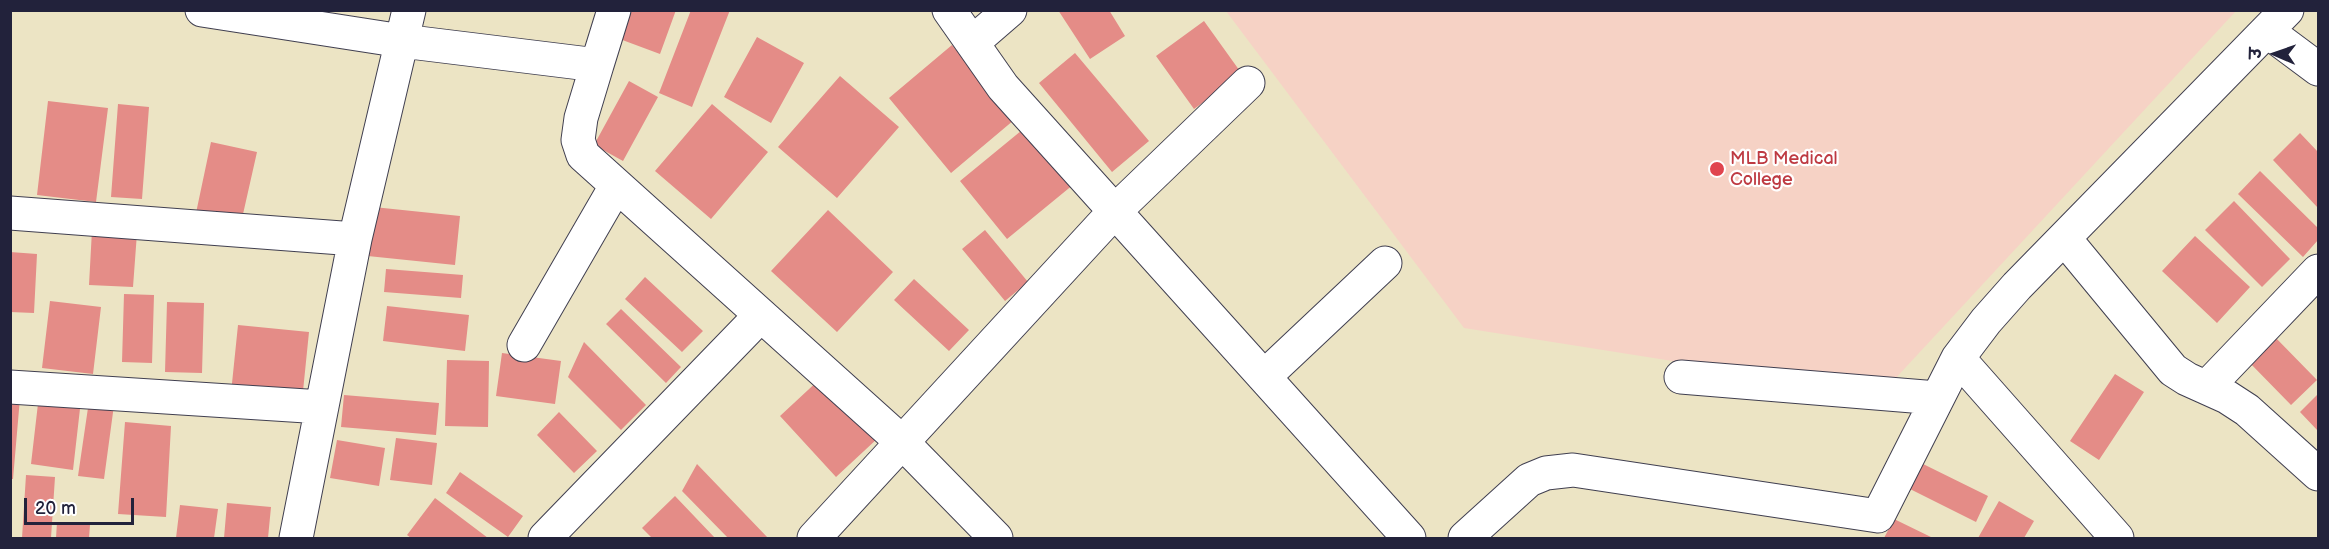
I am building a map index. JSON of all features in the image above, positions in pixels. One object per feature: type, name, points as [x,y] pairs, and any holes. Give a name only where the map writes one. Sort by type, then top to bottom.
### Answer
[{"type":"street","points":[[202,10],[405,26],[597,65]]},
{"type":"street","points":[[614,10],[580,118],[578,140],[583,155],[902,442],[996,538]]},
{"type":"street","points":[[949,10],[1003,87],[1409,538]]},
{"type":"street","points":[[973,42],[1010,10]]},
{"type":"street","points":[[1465,538],[1529,480],[1546,473],[1573,470],[1873,527],[1958,358],[1986,321],[2064,238],[2277,21],[2319,69]]},
{"type":"street","points":[[296,538],[355,239],[405,26]]},
{"type":"street","points":[[814,538],[1115,211],[1248,82]]},
{"type":"street","points":[[524,345],[616,186]]},
{"type":"street","points":[[10,213],[355,239]]},
{"type":"street","points":[[2064,238],[2173,370],[2227,397],[2247,410],[2319,474]]},
{"type":"street","points":[[1264,376],[1386,263]]},
{"type":"street","points":[[2207,387],[2319,271]]},
{"type":"street","points":[[545,538],[761,315]]},
{"type":"street","points":[[1958,358],[2117,538]]},
{"type":"street","points":[[1680,377],[1937,398]]},
{"type":"street","points":[[10,387],[322,407]]},
{"type":"shaded area","name":"MLB Medical College","points":[[1226,11],[2236,11],[1881,394],[1464,328]]},
{"type":"building","points":[[628,10],[676,10],[660,54],[617,38]]},
{"type":"building","points":[[691,10],[730,10],[692,107],[659,93]]},
{"type":"building","points":[[1058,10],[1109,10],[1125,36],[1090,59]]},
{"type":"building","points":[[1204,21],[1242,74],[1194,109],[1156,56]]},
{"type":"building","points":[[757,37],[804,63],[771,123],[724,97]]},
{"type":"building","points":[[952,45],[1014,120],[951,173],[889,98]]},
{"type":"building","points":[[1075,53],[1149,141],[1112,172],[1039,83]]},
{"type":"building","points":[[840,76],[899,127],[837,198],[778,147]]},
{"type":"building","points":[[629,81],[658,97],[623,161],[594,145]]},
{"type":"building","points":[[48,101],[108,108],[96,202],[37,195]]},
{"type":"building","points":[[118,104],[149,107],[142,199],[111,197]]},
{"type":"building","points":[[712,104],[768,152],[711,219],[655,171]]},
{"type":"building","points":[[1027,126],[1074,184],[1007,239],[960,181]]},
{"type":"building","points":[[2300,133],[2318,152],[2318,208],[2273,160]]},
{"type":"building","points":[[211,142],[257,152],[241,223],[196,213]]},
{"type":"building","points":[[2260,171],[2318,228],[2318,240],[2303,257],[2238,194]]},
{"type":"building","points":[[2234,201],[2290,259],[2262,287],[2205,230]]},
{"type":"building","points":[[364,206],[460,216],[455,265],[358,255]]},
{"type":"building","points":[[828,210],[893,272],[837,332],[771,271]]},
{"type":"building","points":[[92,230],[137,233],[133,287],[89,285]]},
{"type":"building","points":[[985,230],[1028,282],[1005,301],[962,249]]},
{"type":"building","points":[[2195,236],[2250,287],[2217,323],[2162,271]]},
{"type":"building","points":[[10,252],[37,254],[34,313],[10,312]]},
{"type":"building","points":[[386,269],[463,275],[461,298],[384,292]]},
{"type":"building","points":[[645,277],[703,331],[682,352],[625,299]]},
{"type":"building","points":[[914,279],[969,330],[949,351],[894,300]]},
{"type":"building","points":[[124,294],[154,295],[152,363],[122,362]]},
{"type":"building","points":[[50,301],[101,307],[93,374],[42,368]]},
{"type":"building","points":[[167,302],[204,303],[202,373],[165,372]]},
{"type":"building","points":[[387,306],[469,315],[465,351],[383,341]]},
{"type":"building","points":[[621,309],[681,367],[666,383],[606,324]]},
{"type":"building","points":[[238,325],[309,332],[302,401],[231,393]]},
{"type":"building","points":[[2273,335],[2317,380],[2291,405],[2247,360]]},
{"type":"building","points":[[584,342],[646,405],[621,430],[568,377]]},
{"type":"building","points":[[502,353],[561,361],[555,404],[496,396]]},
{"type":"building","points":[[447,360],[489,361],[488,427],[445,426]]},
{"type":"building","points":[[2115,374],[2144,392],[2099,460],[2070,441]]},
{"type":"building","points":[[822,377],[878,438],[836,477],[780,416]]},
{"type":"building","points":[[2318,394],[2318,431],[2300,412]]},
{"type":"building","points":[[39,395],[81,400],[73,470],[31,464]]},
{"type":"building","points":[[344,395],[439,403],[436,435],[341,427]]},
{"type":"building","points":[[10,397],[20,398],[13,479],[10,479]]},
{"type":"building","points":[[89,401],[114,405],[104,479],[78,476]]},
{"type":"building","points":[[559,412],[597,451],[574,473],[537,435]]},
{"type":"building","points":[[125,422],[171,426],[166,517],[118,514]]},
{"type":"building","points":[[396,438],[437,443],[432,485],[390,480]]},
{"type":"building","points":[[337,440],[385,448],[379,486],[330,478]]},
{"type":"building","points":[[1919,462],[1988,496],[1976,522],[1906,487]]},
{"type":"building","points":[[697,464],[768,538],[728,538],[682,491]]},
{"type":"building","points":[[460,472],[523,516],[508,537],[446,493]]},
{"type":"building","points":[[26,475],[55,477],[51,538],[22,538]]},
{"type":"building","points":[[675,496],[715,538],[652,538],[642,528]]},
{"type":"building","points":[[435,498],[488,538],[411,538],[407,535]]},
{"type":"building","points":[[1999,501],[2034,521],[2024,538],[1978,538]]},
{"type":"building","points":[[227,503],[271,507],[268,538],[224,538]]},
{"type":"building","points":[[180,505],[218,509],[214,538],[176,538]]},
{"type":"building","points":[[1894,519],[1933,538],[1884,538]]},
{"type":"building","points":[[57,522],[90,525],[89,538],[56,538]]},
{"type":"place","name":"MLB Medical College","points":[[1717,169]]}]
